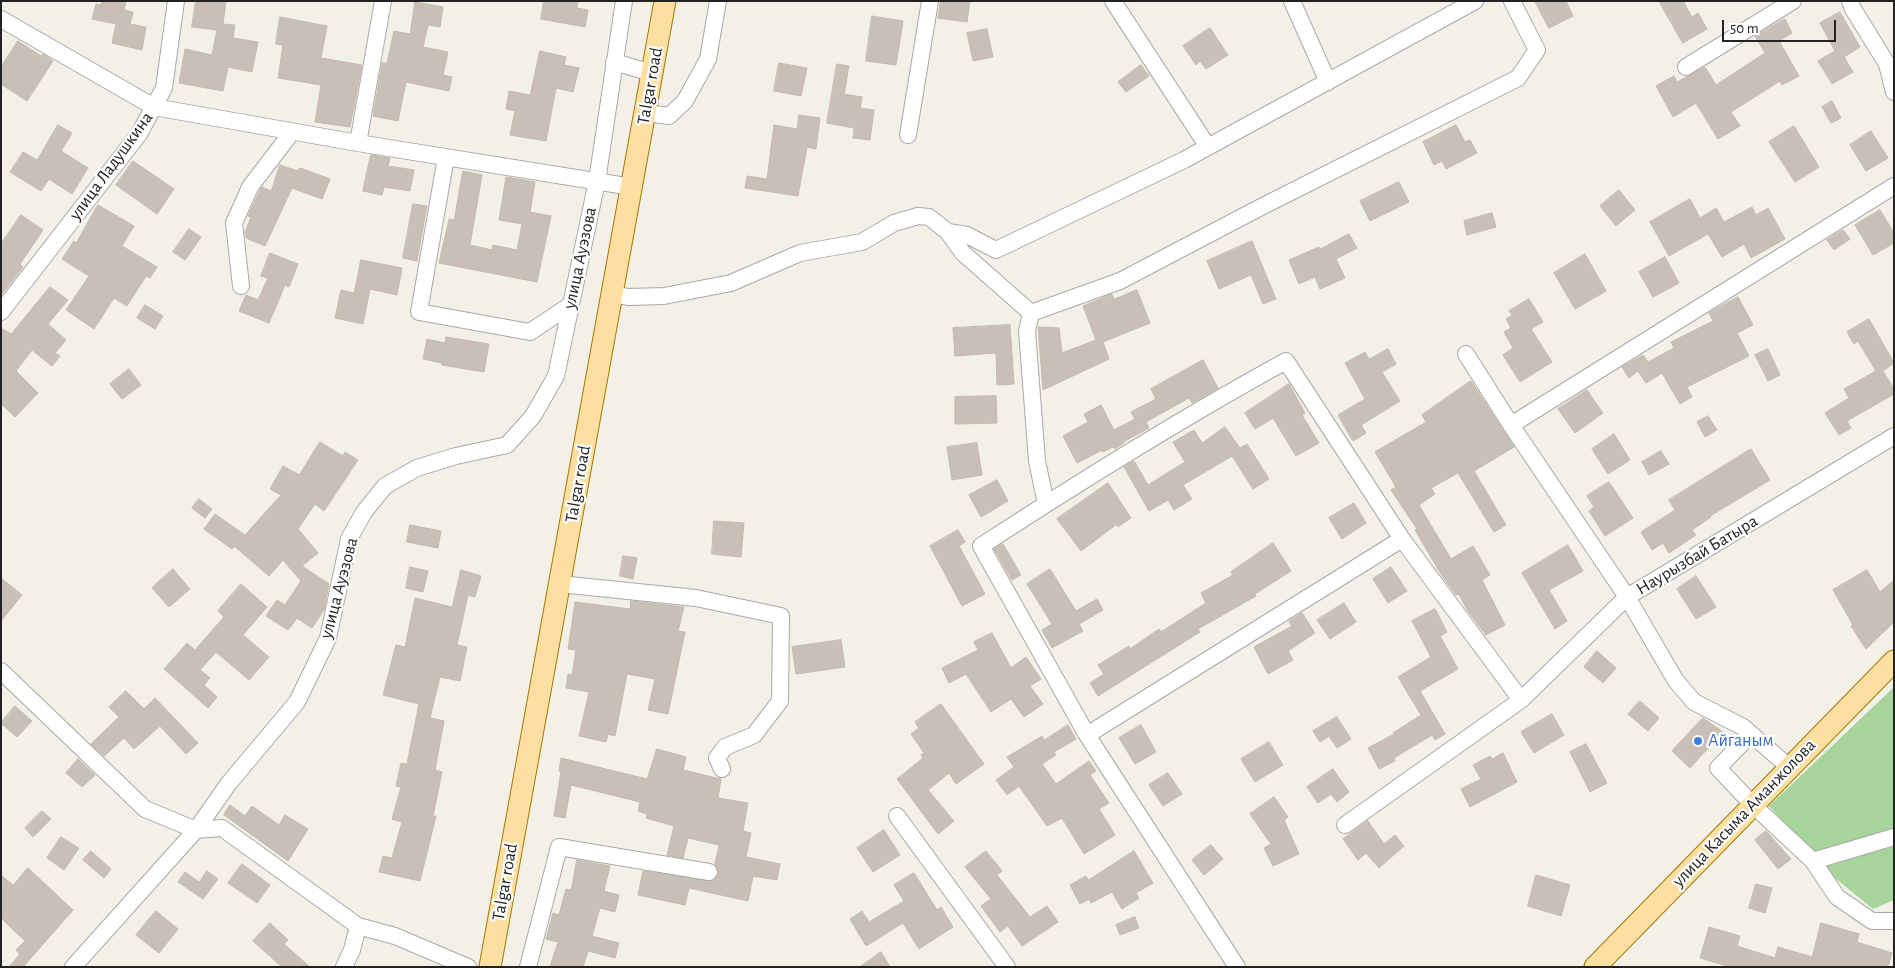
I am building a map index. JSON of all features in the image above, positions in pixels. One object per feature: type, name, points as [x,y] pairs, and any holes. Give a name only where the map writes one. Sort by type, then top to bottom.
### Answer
[{"type":"main road","name":"Talgar road","points":[[490,967],[665,1]]},
{"type":"main road","name":"улица Касыма Аманжолова","points":[[1595,967],[1752,804],[1894,661]]},
{"type":"street","name":"улица Ладушкина","points":[[1,312],[139,134],[164,88],[176,1]]},
{"type":"street","points":[[358,143],[382,1]]},
{"type":"street","name":"улица Ауэзова","points":[[73,967],[196,830],[229,783],[296,702],[328,638],[349,539],[364,512],[385,486],[417,468],[456,456],[508,445],[533,416],[556,376],[569,306],[597,181],[624,1]]},
{"type":"street","points":[[646,113],[669,116],[685,101],[708,58],[718,1]]},
{"type":"street","points":[[908,135],[930,1]]},
{"type":"street","points":[[1114,1],[1208,147]]},
{"type":"street","points":[[1292,1],[1328,82]]},
{"type":"street","points":[[948,232],[967,235],[996,250],[1208,147],[1475,1]]},
{"type":"street","points":[[1031,313],[1120,281],[1263,206],[1518,78],[1537,50],[1512,1]]},
{"type":"street","points":[[1686,67],[1793,1]]},
{"type":"street","points":[[1850,1],[1887,64],[1894,92]]},
{"type":"street","points":[[1,19],[154,107],[358,143],[632,186]]},
{"type":"street","points":[[614,62],[652,73]]},
{"type":"street","points":[[241,286],[234,223],[250,187],[292,132]]},
{"type":"street","points":[[446,157],[419,312],[530,332],[569,306]]},
{"type":"street","points":[[1511,425],[1894,186]]},
{"type":"street","points":[[612,294],[628,297],[664,296],[731,283],[800,253],[862,242],[894,223],[918,216],[930,217],[948,232],[963,253],[1031,313]]},
{"type":"street","points":[[1031,313],[1027,331],[1035,443],[1046,504]]},
{"type":"street","points":[[1466,354],[1511,425],[1627,597],[1676,681],[1694,702],[1743,727],[1789,767]]},
{"type":"street","points":[[1237,967],[1087,736],[981,546],[1241,385],[1286,361],[1402,539],[1521,700]]},
{"type":"street","name":"Наурызбай Батыра","points":[[1344,825],[1521,700],[1627,597],[1894,436]]},
{"type":"street","points":[[1087,736],[1402,539]]},
{"type":"street","points":[[560,584],[696,598],[782,616],[780,701],[754,735],[725,747],[717,758],[722,769]]},
{"type":"street","points":[[1,671],[145,809],[196,830],[222,828],[358,926],[395,936],[468,967]]},
{"type":"street","points":[[1752,734],[1718,768],[1752,804],[1813,862],[1837,897],[1872,921],[1894,921]]},
{"type":"street","points":[[897,816],[1007,967]]},
{"type":"street","points":[[1813,862],[1894,837]]},
{"type":"street","points":[[528,967],[559,848],[709,872]]},
{"type":"street","points":[[344,967],[352,950],[358,926]]},
{"type":"green space","points":[[1894,687],[1894,900],[1873,909],[1835,878],[1769,806]]},
{"type":"building","points":[[102,1],[126,1],[124,10],[133,12],[130,24],[146,27],[142,50],[112,43],[116,24],[92,19],[96,4],[101,5]]},
{"type":"building","points":[[196,1],[226,1],[223,24],[235,25],[233,38],[258,42],[252,72],[228,67],[223,91],[179,83],[185,49],[212,55],[217,30],[192,27]]},
{"type":"building","points":[[544,1],[578,1],[577,8],[588,10],[585,27],[541,19]]},
{"type":"building","points":[[941,1],[970,1],[967,22],[938,18]]},
{"type":"building","points":[[1535,1],[1566,1],[1573,16],[1549,28]]},
{"type":"building","points":[[1659,1],[1683,1],[1692,17],[1698,13],[1707,29],[1683,43]]},
{"type":"building","points":[[415,2],[443,7],[440,27],[428,25],[423,47],[448,52],[443,75],[452,77],[449,91],[406,82],[398,121],[373,116],[382,63],[387,63],[394,31],[410,34]]},
{"type":"building","points":[[1840,12],[1860,47],[1844,57],[1853,72],[1832,84],[1818,61],[1835,51],[1820,23]]},
{"type":"building","points":[[872,16],[903,21],[896,65],[866,61]]},
{"type":"building","points":[[280,17],[327,26],[321,58],[362,65],[350,127],[315,122],[321,85],[278,78],[283,45],[276,44]]},
{"type":"building","points":[[1785,19],[1792,33],[1779,41],[1799,76],[1782,85],[1780,81],[1731,112],[1740,126],[1718,139],[1696,103],[1673,117],[1656,86],[1674,76],[1677,82],[1705,67],[1716,85],[1765,53],[1755,36]]},
{"type":"building","points":[[1210,28],[1228,55],[1206,69],[1200,61],[1196,65],[1183,46]]},
{"type":"building","points":[[987,29],[993,57],[973,61],[967,33]]},
{"type":"building","points":[[18,41],[41,56],[43,54],[53,61],[27,101],[1,84],[1,67]]},
{"type":"building","points":[[540,51],[566,57],[564,65],[579,68],[573,92],[556,88],[546,141],[510,135],[515,111],[506,109],[509,91],[530,95]]},
{"type":"building","points":[[779,63],[807,68],[801,96],[774,91]]},
{"type":"building","points":[[837,64],[849,66],[844,94],[862,97],[860,108],[874,110],[870,140],[853,138],[854,128],[827,123]]},
{"type":"building","points":[[1141,65],[1149,76],[1126,92],[1118,82]]},
{"type":"building","points":[[1832,101],[1841,118],[1831,123],[1822,107]]},
{"type":"building","points":[[799,115],[820,118],[816,149],[807,147],[798,196],[745,188],[747,176],[767,179],[774,125],[797,129]]},
{"type":"building","points":[[58,125],[72,133],[61,151],[88,168],[72,194],[49,179],[41,191],[10,172],[23,152],[37,160]]},
{"type":"building","points":[[1456,125],[1465,142],[1470,140],[1477,153],[1446,169],[1442,161],[1434,165],[1423,142]]},
{"type":"building","points":[[1794,126],[1819,167],[1795,182],[1769,142]]},
{"type":"building","points":[[1871,131],[1888,158],[1866,171],[1850,145]]},
{"type":"building","points":[[371,155],[390,158],[388,166],[414,170],[410,191],[384,187],[382,195],[363,191]]},
{"type":"building","points":[[133,161],[174,189],[157,214],[116,185]]},
{"type":"building","points":[[280,165],[298,171],[300,168],[330,179],[322,199],[292,188],[265,246],[246,238],[245,232],[251,217],[248,216],[259,192],[262,187],[271,191]]},
{"type":"building","points":[[463,171],[482,175],[470,245],[492,250],[493,245],[517,250],[522,224],[499,220],[506,177],[535,182],[530,212],[551,216],[537,282],[439,263],[449,219],[454,220]]},
{"type":"building","points":[[1399,182],[1409,202],[1370,221],[1360,201]]},
{"type":"building","points":[[1619,190],[1635,210],[1616,226],[1600,206]]},
{"type":"building","points":[[1690,199],[1700,218],[1716,208],[1724,222],[1752,207],[1756,215],[1768,208],[1785,239],[1751,258],[1744,244],[1722,257],[1708,234],[1669,256],[1650,222]]},
{"type":"building","points":[[413,204],[427,206],[417,261],[403,258]]},
{"type":"building","points":[[98,205],[134,226],[122,246],[157,267],[150,278],[146,276],[127,306],[114,298],[94,329],[66,310],[89,276],[62,259],[74,241],[76,243]]},
{"type":"building","points":[[1880,210],[1894,233],[1894,243],[1873,255],[1855,225]]},
{"type":"building","points":[[1492,213],[1496,227],[1467,235],[1464,221]]},
{"type":"building","points":[[21,215],[43,230],[20,264],[23,267],[1,295],[1,244]]},
{"type":"building","points":[[189,229],[201,237],[185,260],[173,252]]},
{"type":"building","points":[[1843,230],[1850,239],[1834,250],[1827,240]]},
{"type":"building","points":[[1349,234],[1357,248],[1336,259],[1345,278],[1320,289],[1315,277],[1299,284],[1289,260],[1319,247],[1320,249]]},
{"type":"building","points":[[1252,241],[1276,299],[1263,304],[1251,275],[1219,289],[1207,261]]},
{"type":"building","points":[[270,253],[298,264],[289,287],[285,285],[269,323],[239,311],[246,295],[258,300],[268,278],[261,276]]},
{"type":"building","points":[[1585,254],[1606,291],[1575,309],[1554,273]]},
{"type":"building","points":[[1665,257],[1679,283],[1653,297],[1639,272]]},
{"type":"building","points":[[361,260],[402,268],[397,295],[370,289],[363,324],[335,318],[341,290],[354,293]]},
{"type":"building","points":[[50,287],[68,300],[48,324],[66,340],[55,353],[60,356],[52,366],[32,350],[16,371],[38,393],[15,417],[1,404],[1,328],[11,334]]},
{"type":"building","points":[[1137,290],[1150,323],[1103,342],[1109,359],[1043,390],[1038,327],[1059,328],[1062,353],[1096,340],[1083,306],[1112,294],[1114,299]]},
{"type":"building","points":[[1738,297],[1753,325],[1737,333],[1749,356],[1687,387],[1692,397],[1680,404],[1662,373],[1646,383],[1638,371],[1629,378],[1622,367],[1643,355],[1648,362],[1674,348],[1671,342],[1713,321],[1709,313]]},
{"type":"building","points":[[1529,299],[1543,322],[1531,329],[1552,362],[1520,382],[1503,355],[1513,348],[1504,332],[1511,328],[1506,319],[1512,315],[1509,311]]},
{"type":"building","points":[[145,305],[163,316],[155,329],[137,318]]},
{"type":"building","points":[[1869,319],[1894,363],[1883,371],[1894,389],[1894,394],[1847,421],[1851,428],[1839,435],[1825,413],[1849,398],[1844,389],[1876,371],[1858,341],[1854,344],[1847,332]]},
{"type":"building","points":[[1010,325],[1014,384],[997,385],[996,353],[955,356],[953,328]]},
{"type":"building","points":[[446,337],[489,344],[484,372],[442,365],[442,363],[423,359],[427,339],[445,343]]},
{"type":"building","points":[[1388,349],[1396,364],[1382,372],[1400,401],[1361,425],[1366,433],[1353,441],[1338,415],[1365,399],[1345,363],[1365,352],[1369,359]]},
{"type":"building","points":[[1768,349],[1780,375],[1768,381],[1755,355]]},
{"type":"building","points":[[1203,360],[1218,388],[1192,403],[1189,398],[1146,422],[1149,428],[1123,442],[1115,449],[1113,447],[1103,452],[1102,450],[1077,463],[1063,436],[1088,422],[1084,414],[1101,405],[1114,430],[1135,419],[1131,412],[1156,399],[1151,389]]},
{"type":"building","points":[[129,369],[141,385],[122,399],[110,384]]},
{"type":"building","points":[[1471,381],[1514,447],[1474,471],[1506,525],[1494,532],[1458,473],[1431,488],[1435,494],[1419,505],[1451,559],[1473,546],[1490,575],[1482,580],[1505,625],[1486,635],[1467,610],[1459,594],[1456,595],[1442,576],[1415,530],[1417,529],[1391,490],[1396,487],[1375,452],[1426,422],[1422,415]]},
{"type":"building","points":[[1289,384],[1305,413],[1302,415],[1319,443],[1296,456],[1273,418],[1255,429],[1245,413]]},
{"type":"building","points":[[1587,390],[1603,413],[1575,433],[1558,409]]},
{"type":"building","points":[[996,396],[997,423],[955,424],[955,397]]},
{"type":"building","points":[[1708,416],[1717,430],[1705,437],[1697,422]]},
{"type":"building","points":[[1225,427],[1240,448],[1247,444],[1269,479],[1253,489],[1232,456],[1183,485],[1192,499],[1174,510],[1168,500],[1149,511],[1124,467],[1134,461],[1148,485],[1185,462],[1173,442],[1194,430],[1202,443]]},
{"type":"building","points":[[1614,434],[1630,460],[1608,474],[1592,449]]},
{"type":"building","points":[[320,442],[343,456],[345,452],[358,460],[324,511],[315,504],[298,529],[318,553],[302,566],[329,584],[324,610],[312,628],[297,618],[288,630],[266,616],[277,600],[285,605],[301,581],[283,560],[269,576],[234,546],[232,549],[204,529],[215,514],[245,535],[281,495],[270,489],[283,466],[299,475]]},
{"type":"building","points":[[977,443],[982,475],[952,480],[947,447]]},
{"type":"building","points":[[1751,449],[1770,480],[1710,516],[1692,530],[1696,535],[1669,553],[1663,543],[1652,550],[1641,532],[1675,510],[1669,500]]},
{"type":"building","points":[[1661,451],[1669,464],[1649,475],[1642,462]]},
{"type":"building","points":[[997,480],[1008,501],[981,517],[969,495]]},
{"type":"building","points":[[1609,482],[1633,518],[1605,536],[1589,511],[1594,507],[1587,496]]},
{"type":"building","points":[[1108,483],[1131,518],[1118,527],[1117,524],[1081,551],[1057,519]]},
{"type":"building","points":[[199,499],[212,509],[205,518],[192,508]]},
{"type":"building","points":[[1354,503],[1366,523],[1342,539],[1329,518]]},
{"type":"building","points":[[714,521],[744,523],[741,557],[712,554]]},
{"type":"building","points":[[410,525],[441,531],[438,548],[407,542]]},
{"type":"building","points":[[958,530],[965,542],[959,546],[985,594],[962,606],[930,546]]},
{"type":"building","points":[[1273,543],[1291,571],[1255,594],[1256,596],[1198,629],[1200,632],[1098,696],[1090,683],[1104,674],[1098,665],[1129,646],[1130,649],[1159,629],[1161,632],[1206,603],[1201,593],[1233,575],[1231,572]]},
{"type":"building","points":[[1003,544],[1021,575],[1012,580],[994,549]]},
{"type":"building","points":[[1568,545],[1583,571],[1549,590],[1567,621],[1555,629],[1522,573]]},
{"type":"building","points":[[623,556],[637,558],[633,579],[620,576]]},
{"type":"building","points":[[410,567],[428,571],[423,592],[406,588]]},
{"type":"building","points":[[1391,567],[1407,591],[1388,603],[1373,579]]},
{"type":"building","points":[[173,569],[190,589],[169,607],[152,588]]},
{"type":"building","points":[[1050,569],[1076,611],[1097,599],[1103,610],[1079,624],[1083,631],[1052,648],[1042,630],[1052,624],[1027,584]]},
{"type":"building","points":[[461,570],[481,576],[475,597],[468,595],[457,645],[467,647],[460,681],[440,677],[430,718],[444,721],[435,770],[442,772],[433,816],[436,816],[420,881],[379,872],[383,856],[392,858],[402,822],[392,819],[401,787],[396,786],[401,763],[407,764],[419,704],[383,695],[396,645],[405,647],[415,598],[452,607]]},
{"type":"building","points":[[1867,570],[1880,592],[1894,580],[1894,622],[1866,649],[1851,626],[1853,625],[1833,590]]},
{"type":"building","points":[[1696,576],[1716,607],[1696,619],[1677,589]]},
{"type":"building","points":[[1,578],[22,595],[1,621]]},
{"type":"building","points":[[241,584],[267,607],[243,635],[269,657],[249,680],[216,652],[200,670],[210,678],[204,685],[217,697],[208,708],[164,669],[187,643],[195,650],[224,617],[218,611]]},
{"type":"building","points":[[631,601],[684,607],[678,631],[685,632],[668,714],[648,710],[655,679],[627,674],[615,736],[608,734],[606,742],[579,736],[589,692],[566,688],[568,674],[572,675],[576,650],[568,649],[575,602],[630,609]]},
{"type":"building","points":[[1344,603],[1356,622],[1330,639],[1317,620]]},
{"type":"building","points":[[1435,609],[1447,632],[1440,636],[1458,669],[1420,691],[1445,734],[1435,740],[1432,735],[1394,758],[1395,761],[1379,769],[1368,748],[1394,734],[1421,715],[1398,677],[1431,657],[1412,621]]},
{"type":"building","points":[[1302,613],[1315,633],[1288,651],[1293,660],[1268,674],[1254,647],[1292,626],[1289,622]]},
{"type":"building","points":[[992,633],[1011,668],[1026,657],[1041,679],[1030,686],[1043,704],[1024,717],[1011,699],[991,712],[966,674],[949,683],[942,668],[978,650],[974,642]]},
{"type":"building","points":[[841,640],[845,667],[796,674],[792,647]]},
{"type":"building","points":[[1597,651],[1616,668],[1603,683],[1584,667]]},
{"type":"building","points":[[126,691],[144,709],[155,698],[198,743],[186,754],[160,726],[134,749],[124,738],[104,756],[91,744],[119,717],[109,707]]},
{"type":"building","points":[[1640,701],[1659,718],[1648,731],[1628,714]]},
{"type":"building","points":[[941,704],[984,764],[956,784],[949,773],[928,790],[954,821],[938,834],[897,779],[923,758],[921,755],[924,753],[911,734],[919,728],[915,722]]},
{"type":"building","points":[[15,706],[32,721],[17,737],[1,723]]},
{"type":"building","points":[[1552,714],[1564,735],[1534,753],[1521,732]]},
{"type":"building","points":[[1337,717],[1351,739],[1337,748],[1329,736],[1320,742],[1313,731]]},
{"type":"building","name":"Айганым","points":[[1703,718],[1723,732],[1690,768],[1672,751]]},
{"type":"building","points":[[1068,725],[1076,739],[1054,752],[1056,755],[1042,764],[1056,784],[1089,761],[1096,771],[1090,775],[1109,803],[1099,809],[1115,835],[1084,854],[1062,818],[1047,826],[1019,786],[1007,795],[996,780],[1014,767],[1007,757],[1042,736],[1044,740]]},
{"type":"building","points":[[1141,725],[1156,752],[1135,764],[1119,738]]},
{"type":"building","points":[[1269,742],[1283,765],[1255,782],[1241,759]]},
{"type":"building","points":[[1586,744],[1607,783],[1590,792],[1570,752]]},
{"type":"building","points":[[657,749],[686,757],[683,770],[721,779],[718,798],[748,803],[743,831],[751,833],[746,857],[780,864],[777,880],[753,876],[748,901],[689,888],[685,905],[638,895],[643,871],[713,881],[719,874],[715,864],[719,845],[688,838],[683,858],[667,855],[674,826],[646,818],[647,814],[638,811],[640,802],[571,785],[565,818],[554,816],[561,771],[559,771],[561,758],[647,779]]},
{"type":"building","points":[[1503,753],[1517,782],[1470,807],[1461,789],[1481,779],[1473,765],[1490,756],[1492,759]]},
{"type":"building","points":[[78,759],[95,775],[82,787],[66,773]]},
{"type":"building","points":[[1333,769],[1349,792],[1337,802],[1331,794],[1318,803],[1307,787]]},
{"type":"building","points":[[1168,773],[1182,794],[1163,806],[1149,785]]},
{"type":"building","points":[[1274,797],[1288,817],[1284,820],[1299,854],[1273,866],[1264,848],[1271,844],[1250,814]]},
{"type":"building","points":[[230,805],[245,816],[252,806],[279,825],[285,815],[308,829],[288,861],[224,815]]},
{"type":"building","points":[[42,811],[51,819],[33,837],[25,828]]},
{"type":"building","points":[[1368,821],[1384,844],[1395,835],[1404,846],[1379,868],[1366,853],[1358,860],[1343,839]]},
{"type":"building","points":[[884,830],[900,855],[873,872],[857,848]]},
{"type":"building","points":[[1766,831],[1791,859],[1778,869],[1755,840]]},
{"type":"building","points":[[61,837],[79,848],[64,870],[47,858]]},
{"type":"building","points":[[1211,845],[1223,859],[1204,875],[1192,860]]},
{"type":"building","points":[[91,851],[111,869],[104,878],[83,860]]},
{"type":"building","points":[[986,851],[1002,871],[997,875],[1030,917],[1047,906],[1058,922],[1022,946],[1008,926],[1000,932],[981,906],[991,899],[965,867]]},
{"type":"building","points":[[1134,851],[1153,883],[1136,893],[1139,898],[1122,909],[1112,892],[1091,903],[1089,899],[1080,904],[1070,885],[1086,876],[1088,880]]},
{"type":"building","points":[[577,860],[610,866],[604,891],[619,895],[615,912],[600,908],[592,936],[619,943],[615,958],[588,951],[583,967],[550,967],[558,942],[546,939],[553,913],[559,915],[566,889],[571,890]]},
{"type":"building","points":[[242,864],[270,885],[257,903],[228,883]]},
{"type":"building","points":[[28,868],[73,910],[23,967],[9,967],[20,954],[16,950],[25,941],[1,918],[1,875],[13,885]]},
{"type":"building","points":[[207,871],[218,879],[203,899],[178,882],[185,872],[199,882]]},
{"type":"building","points":[[914,873],[937,910],[941,907],[953,927],[919,949],[903,923],[866,946],[850,919],[862,911],[869,922],[904,901],[894,885]]},
{"type":"building","points":[[1536,875],[1570,885],[1561,916],[1528,906]]},
{"type":"building","points":[[1756,884],[1772,888],[1765,913],[1749,908]]},
{"type":"building","points":[[156,911],[178,929],[159,953],[136,935]]},
{"type":"building","points":[[1135,917],[1139,928],[1120,935],[1116,925]]},
{"type":"building","points":[[270,923],[288,940],[284,944],[310,967],[282,967],[253,941]]},
{"type":"building","points":[[1821,923],[1859,934],[1857,942],[1892,953],[1888,967],[1730,967],[1700,958],[1709,927],[1740,936],[1737,946],[1775,958],[1778,947],[1812,957]]},
{"type":"building","points":[[881,952],[890,967],[860,967]]},
{"type":"place","name":"Айганым","points":[[1698,741]]}]
